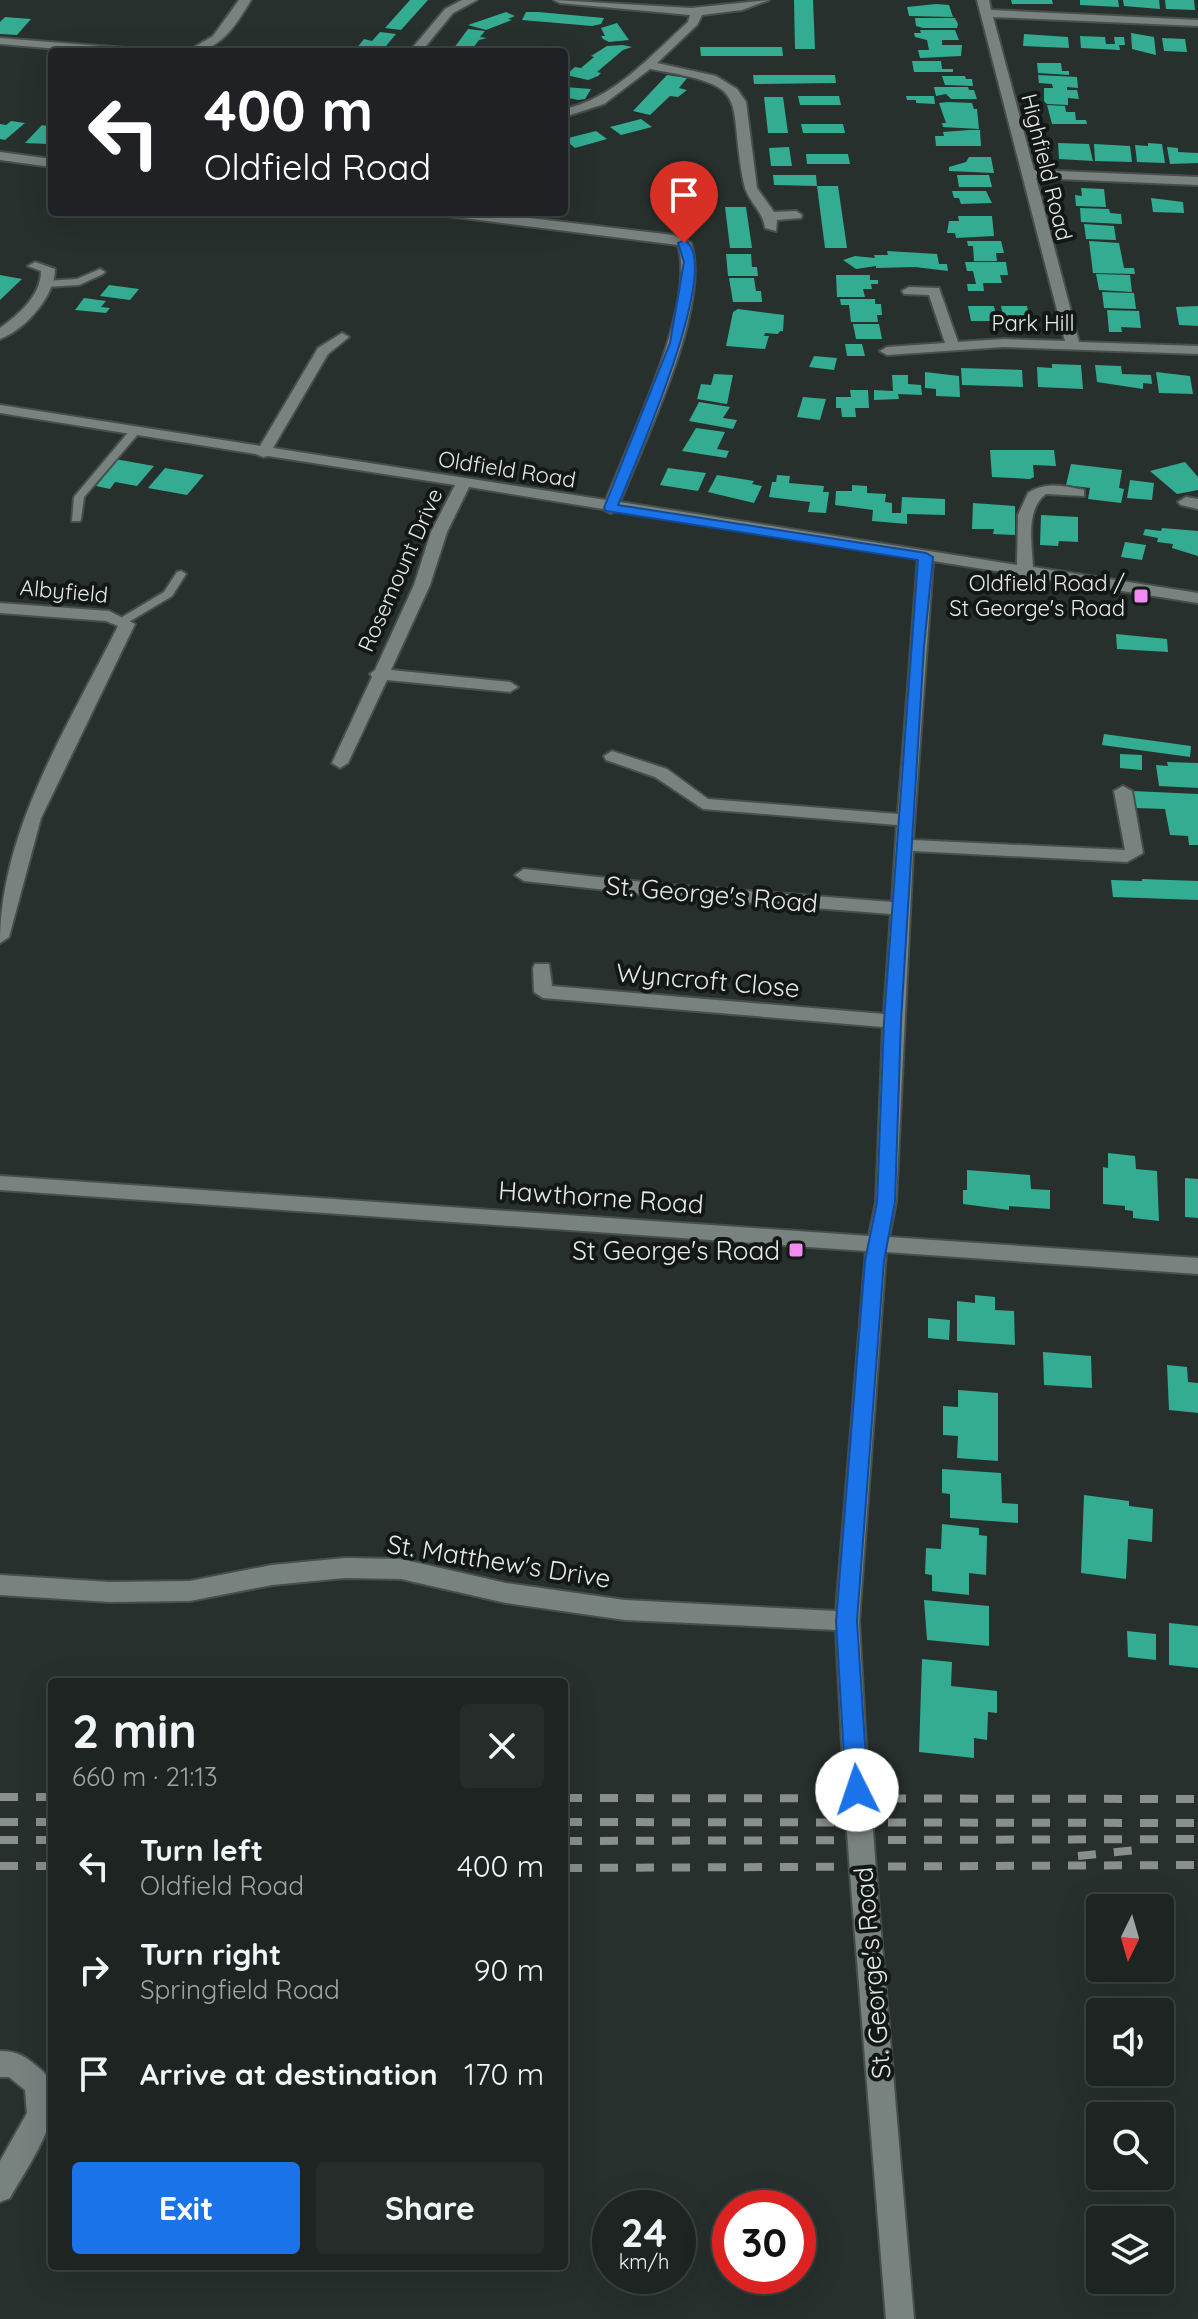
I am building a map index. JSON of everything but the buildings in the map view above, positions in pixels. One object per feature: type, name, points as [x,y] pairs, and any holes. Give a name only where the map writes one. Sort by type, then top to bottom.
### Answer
[{"type":"street","points":[[206,48],[222,37],[245,0]]},
{"type":"street","points":[[418,48],[449,11],[471,0]]},
{"type":"street","points":[[560,0],[697,12],[733,10],[763,0]]},
{"type":"street","name":"Highfield Road","points":[[983,0],[1073,344]]},
{"type":"street","points":[[568,112],[598,104],[693,23],[697,12]]},
{"type":"street","points":[[986,13],[1198,23]]},
{"type":"street","points":[[0,41],[88,48]]},
{"type":"street","points":[[645,65],[717,80],[736,93],[740,102],[751,188],[771,222],[796,215]]},
{"type":"street","points":[[0,156],[48,162]]},
{"type":"street","points":[[1029,174],[1198,181]]},
{"type":"street","points":[[480,216],[673,239],[684,243],[690,262],[676,343],[610,508]]},
{"type":"street","points":[[0,335],[28,308],[46,284],[48,269],[35,266]]},
{"type":"street","points":[[909,291],[934,291],[953,347]]},
{"type":"street","points":[[263,453],[323,351],[342,337]]},
{"type":"street","name":"Park Hill","points":[[887,351],[1004,343],[1198,350]]},
{"type":"street","name":"Oldfield Road","points":[[0,409],[610,508],[1198,598]]},
{"type":"street","name":"Rosemount Drive","points":[[340,763],[378,674],[422,585],[439,532],[463,484]]},
{"type":"street","points":[[1025,573],[1026,506],[1033,495],[1044,489],[1079,493]]},
{"type":"street","name":"St. George's Road","points":[[900,2319],[865,1898],[847,1621],[874,1261],[880,1245],[886,1202],[893,1021],[926,557]]},
{"type":"street","name":"Albyfield","points":[[0,608],[109,616],[123,621]]},
{"type":"street","points":[[0,937],[32,818],[127,630],[123,621]]},
{"type":"street","name":"Rosemount Drive","points":[[378,674],[510,687]]},
{"type":"street","points":[[612,756],[632,760],[681,783],[703,804],[906,820]]},
{"type":"street","points":[[905,845],[1127,856],[1134,853],[1123,791]]},
{"type":"street","name":"St. George's Road","points":[[524,875],[671,891],[901,909]]},
{"type":"street","name":"Wyncroft Close","points":[[542,968],[543,992],[893,1021]]},
{"type":"street","name":"Hawthorne Road","points":[[0,1183],[1198,1266]]},
{"type":"street","name":"St. Matthew's Drive","points":[[0,1585],[110,1592],[190,1591],[272,1575],[345,1568],[401,1569],[506,1593],[625,1610],[847,1621]]},
{"type":"street","points":[[0,2064],[14,2064],[38,2084],[41,2115],[0,2188]]},
{"type":"lane","points":[[46,284],[79,282],[100,272]]},
{"type":"lane","points":[[76,519],[79,497],[135,431]]},
{"type":"lane","points":[[123,621],[168,594],[181,574]]},
{"type":"railway","points":[[0,1797],[48,1797]]},
{"type":"railway","points":[[568,1798],[1198,1799]]},
{"type":"railway","points":[[0,1822],[48,1822]]},
{"type":"railway","points":[[568,1822],[1198,1823]]},
{"type":"railway","points":[[568,1841],[1198,1839]]},
{"type":"railway","points":[[0,1840],[48,1840]]},
{"type":"railway","points":[[1078,1856],[1146,1849]]},
{"type":"railway","points":[[568,1868],[1198,1865]]},
{"type":"railway","points":[[0,1866],[48,1866]]},
{"type":"place","name":"Oldfield Road / St George's Road","points":[[1141,596]]},
{"type":"place","name":"St George's Road","points":[[796,1250]]},
{"type":"route","points":[[684,243],[690,262],[676,343],[610,508],[926,557],[917,647],[893,1021],[886,1202],[880,1245],[874,1261],[847,1621],[857,1790]]}]
